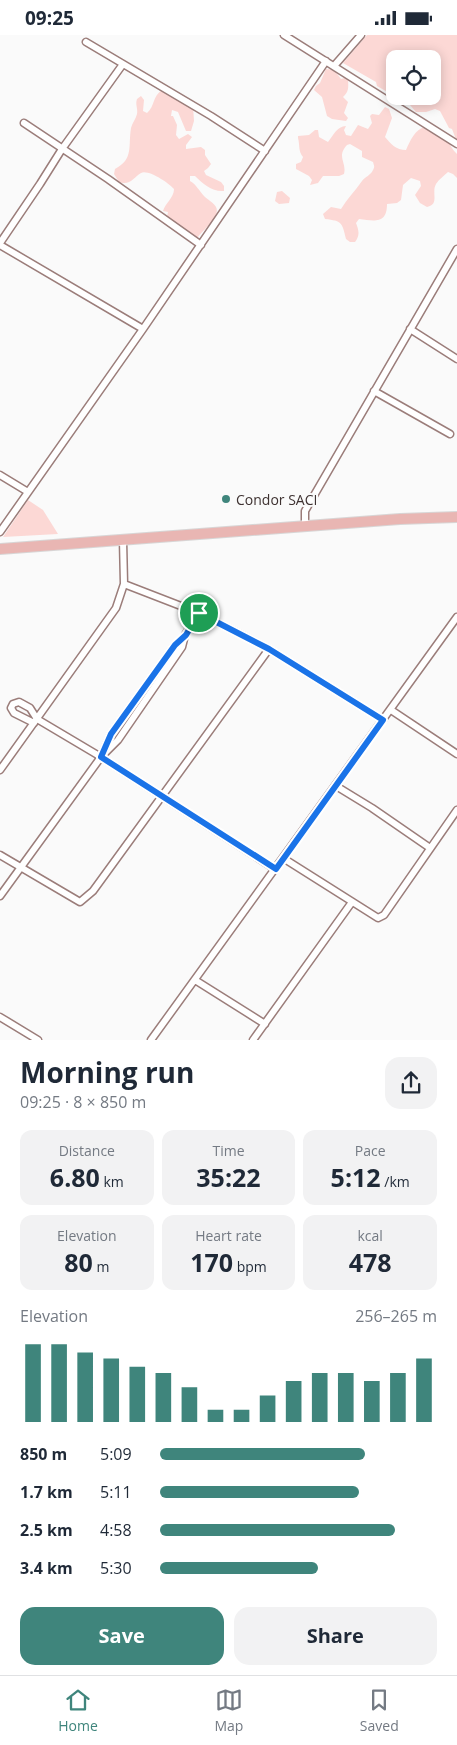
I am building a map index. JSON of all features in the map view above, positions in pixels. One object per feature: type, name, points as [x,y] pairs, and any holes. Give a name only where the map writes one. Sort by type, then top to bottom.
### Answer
[{"type":"main road","points":[[0,549],[305,526],[457,517]]},
{"type":"street","points":[[284,35],[457,145]]},
{"type":"street","points":[[334,66],[360,35]]},
{"type":"street","points":[[86,42],[211,116],[265,151]]},
{"type":"street","points":[[0,532],[143,329],[326,61]]},
{"type":"street","points":[[123,64],[62,149],[0,244],[143,329]]},
{"type":"street","points":[[24,123],[108,179],[200,245]]},
{"type":"street","points":[[305,526],[305,511],[457,249]]},
{"type":"street","points":[[410,329],[457,359]]},
{"type":"street","points":[[374,391],[450,434]]},
{"type":"street","points":[[0,475],[28,492]]},
{"type":"street","points":[[0,770],[116,608],[124,584],[123,540]]},
{"type":"street","points":[[124,584],[199,613],[269,649],[383,720]]},
{"type":"street","points":[[0,896],[101,757],[111,734],[175,645],[186,635],[199,613]]},
{"type":"street","points":[[151,1040],[457,617]]},
{"type":"street","points":[[0,855],[80,902],[93,891],[269,649]]},
{"type":"street","points":[[391,710],[457,754]]},
{"type":"street","points":[[35,721],[101,757],[276,869]]},
{"type":"street","points":[[336,785],[430,848]]},
{"type":"street","points":[[283,858],[378,918],[384,915],[457,810]]},
{"type":"street","points":[[253,1040],[352,902]]},
{"type":"street","points":[[195,980],[265,1024]]},
{"type":"street","points":[[0,1017],[38,1040]]},
{"type":"shaded area","points":[[367,35],[457,35],[457,142],[452,129],[449,128],[440,111],[435,109],[426,112],[416,112],[410,105],[441,105],[441,50],[386,50],[386,91],[377,86],[376,82],[343,63]]},
{"type":"shaded area","points":[[326,69],[335,71],[341,79],[348,77],[348,90],[343,97],[348,102],[344,113],[348,118],[346,121],[332,119],[327,116],[322,97],[314,90],[320,83]]},
{"type":"shaded area","points":[[162,90],[171,94],[170,96],[177,96],[193,106],[194,121],[191,131],[186,131],[178,112],[172,110],[171,116],[173,116],[177,125],[176,135],[179,139],[188,134],[192,137],[186,145],[186,149],[201,147],[205,150],[205,155],[211,164],[204,171],[206,175],[221,182],[224,186],[224,191],[212,189],[195,176],[190,176],[190,181],[214,204],[217,211],[214,219],[198,237],[188,238],[183,236],[175,232],[164,221],[168,212],[163,211],[173,195],[174,189],[168,183],[144,172],[131,181],[123,183],[119,182],[114,174],[115,169],[128,156],[131,128],[137,114],[137,99],[141,96],[144,100],[143,111],[147,113]]},
{"type":"shaded area","points":[[385,107],[389,109],[392,118],[385,137],[397,148],[406,150],[411,139],[421,128],[425,127],[429,130],[444,133],[457,154],[457,178],[448,172],[440,179],[435,187],[434,201],[431,206],[427,207],[420,203],[415,195],[421,186],[420,181],[411,178],[403,185],[401,200],[397,203],[387,204],[385,215],[382,218],[379,220],[359,219],[356,223],[358,237],[355,242],[350,242],[346,239],[340,223],[325,219],[323,214],[331,207],[341,209],[362,181],[372,172],[373,162],[362,157],[362,151],[350,144],[347,145],[342,153],[344,174],[339,176],[323,176],[318,183],[310,185],[312,180],[309,176],[296,169],[296,164],[301,162],[303,157],[298,136],[309,135],[318,130],[319,137],[328,142],[338,129],[346,126],[344,130],[346,135],[351,136],[358,125],[368,129],[372,123],[370,116],[372,114],[379,115]]},
{"type":"shaded area","points":[[282,191],[290,198],[289,203],[279,204],[275,201],[277,192]]},
{"type":"shaded area","points":[[28,500],[43,510],[58,534],[3,537]]},
{"type":"place","name":"Condor SACI","points":[[226,499]]},
{"type":"route","points":[[199,613],[269,649],[383,720],[276,869],[101,757],[111,734],[175,645],[186,635],[199,613]]}]
